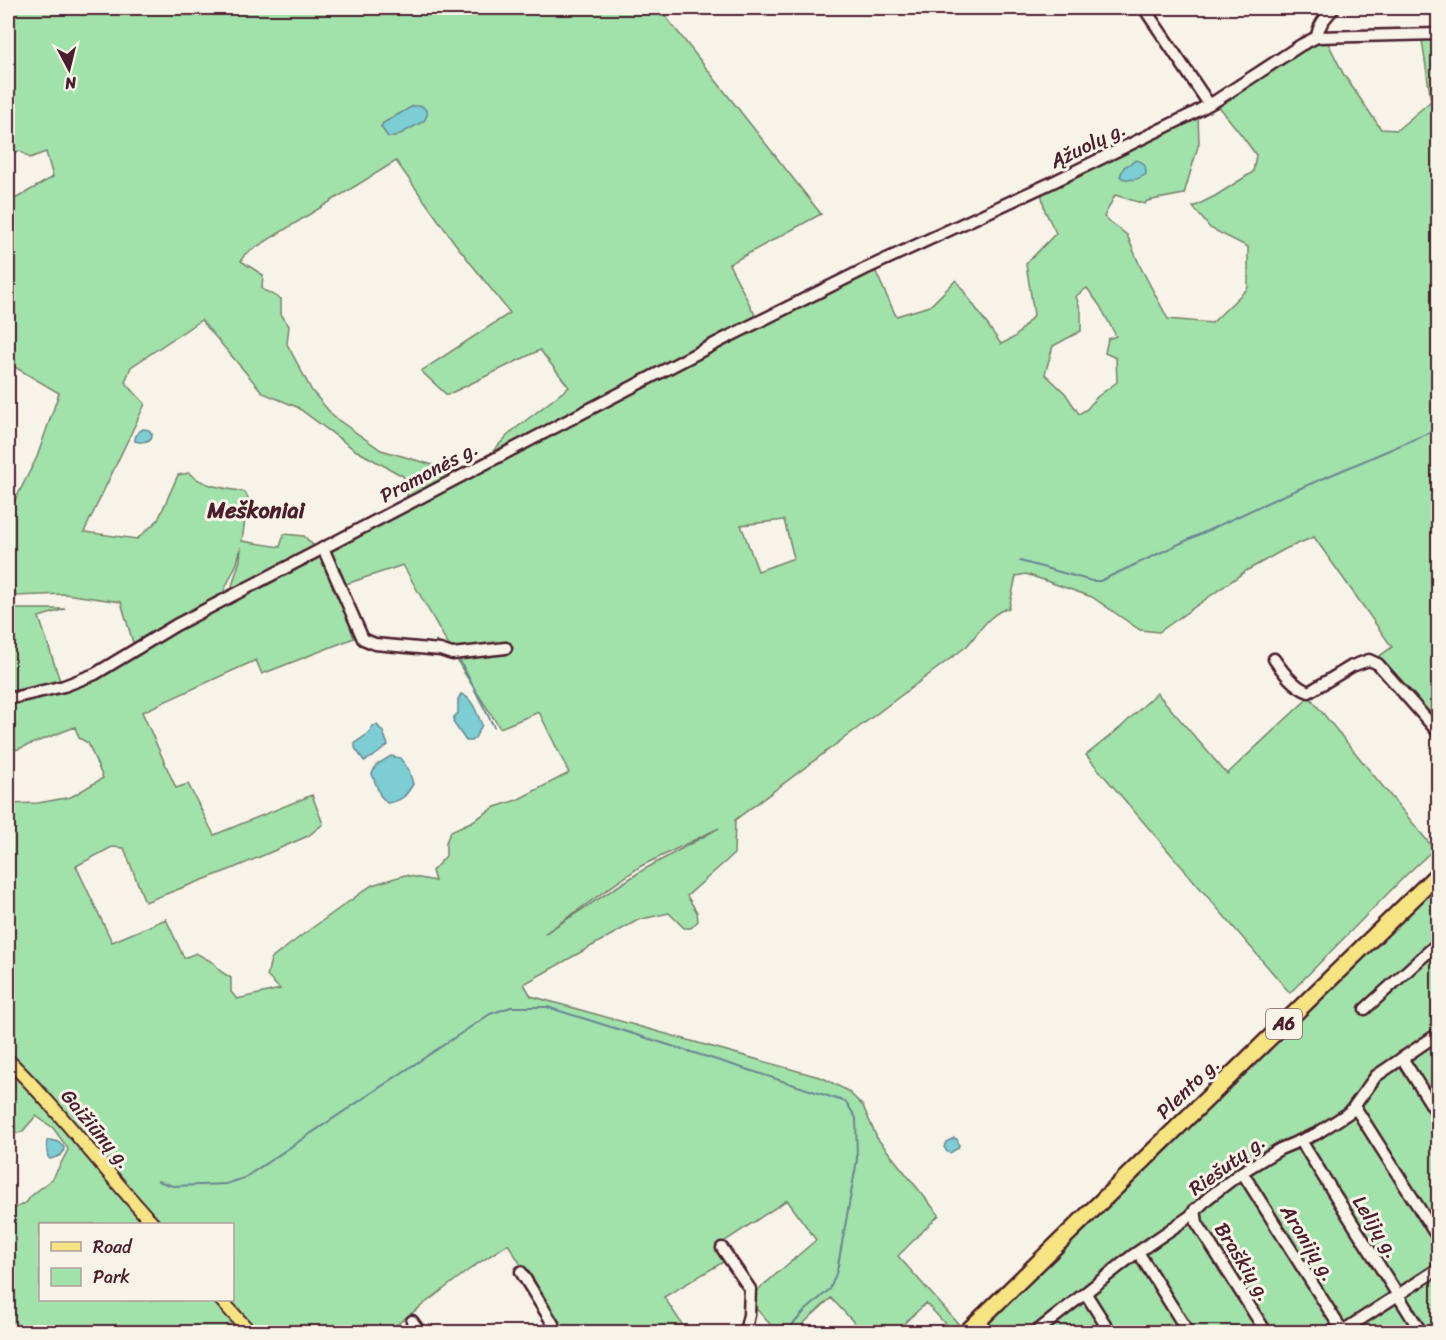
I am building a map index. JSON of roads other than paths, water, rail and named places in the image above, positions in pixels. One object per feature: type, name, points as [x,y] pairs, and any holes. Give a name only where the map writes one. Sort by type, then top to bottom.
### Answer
[{"type":"highway","name":"Plento g.","points":[[967,1332],[1436,882]]},
{"type":"main road","name":"Gaižiūnų g.","points":[[8,1060],[50,1103],[152,1223]]},
{"type":"main road","points":[[223,1301],[250,1332]]},
{"type":"street","points":[[1144,8],[1209,104]]},
{"type":"street","points":[[1334,8],[1321,24],[1317,37],[1438,34]]},
{"type":"street","name":"Ąžuolų g.","points":[[865,269],[1036,190],[1190,115],[1317,37]]},
{"type":"street","name":"Pramonės g.","points":[[8,699],[64,686],[95,674],[177,625],[322,548],[865,269]]},
{"type":"street","points":[[322,548],[363,639],[375,644],[440,650],[452,654],[506,648]]},
{"type":"street","points":[[1274,659],[1300,689],[1309,692],[1352,666],[1369,660],[1378,664],[1438,732]]},
{"type":"street","points":[[1365,1009],[1438,943]]},
{"type":"street","name":"Riešutų g.","points":[[1036,1332],[1138,1252],[1189,1217],[1195,1209],[1242,1172],[1280,1149],[1316,1134],[1350,1112],[1376,1076],[1438,1034]]},
{"type":"street","points":[[1402,1058],[1438,1115]]},
{"type":"street","points":[[1355,1107],[1438,1238]]},
{"type":"street","name":"Lelijų g.","points":[[1301,1141],[1421,1332]]},
{"type":"street","name":"Aronijų g.","points":[[1242,1172],[1342,1332]]},
{"type":"street","name":"Braškių g.","points":[[1195,1209],[1197,1223],[1266,1332]]},
{"type":"street","points":[[722,1248],[750,1289],[749,1315],[745,1332]]},
{"type":"street","points":[[1138,1252],[1188,1332]]},
{"type":"street","points":[[1342,1332],[1438,1269]]},
{"type":"street","points":[[521,1272],[558,1332]]},
{"type":"street","points":[[1086,1293],[1110,1332]]},
{"type":"street","points":[[412,1321],[420,1332]]},
{"type":"water","points":[[413,106],[422,106],[427,111],[424,121],[395,137],[388,137],[381,127],[383,123]]},
{"type":"water","points":[[1136,160],[1144,164],[1146,174],[1135,179],[1122,178],[1120,176],[1124,167]]},
{"type":"water","points":[[143,429],[149,430],[152,437],[144,442],[135,441],[137,434]]},
{"type":"water","points":[[461,694],[472,703],[482,725],[471,741],[466,741],[453,722],[458,713],[458,699]]},
{"type":"water","points":[[377,725],[383,732],[388,745],[364,761],[355,748],[355,743]]},
{"type":"water","points":[[391,756],[400,758],[409,770],[413,784],[403,797],[387,803],[380,795],[372,774],[376,765]]},
{"type":"water","points":[[957,1139],[958,1148],[950,1153],[947,1152],[944,1147],[946,1142]]},
{"type":"water","points":[[47,1141],[59,1142],[64,1150],[58,1157],[50,1159]]},
{"type":"waterway","points":[[1020,561],[1092,581],[1100,581],[1273,500],[1438,429]]},
{"type":"waterway","points":[[436,641],[439,646]]},
{"type":"waterway","points":[[458,657],[494,727]]},
{"type":"waterway","points":[[158,1181],[173,1186],[226,1184],[244,1178],[490,1014],[511,1007],[547,1007],[846,1102],[856,1118],[857,1160],[837,1271],[830,1289],[786,1332]]},
{"type":"district","name":"Meškoniai","points":[[256,510]]}]
